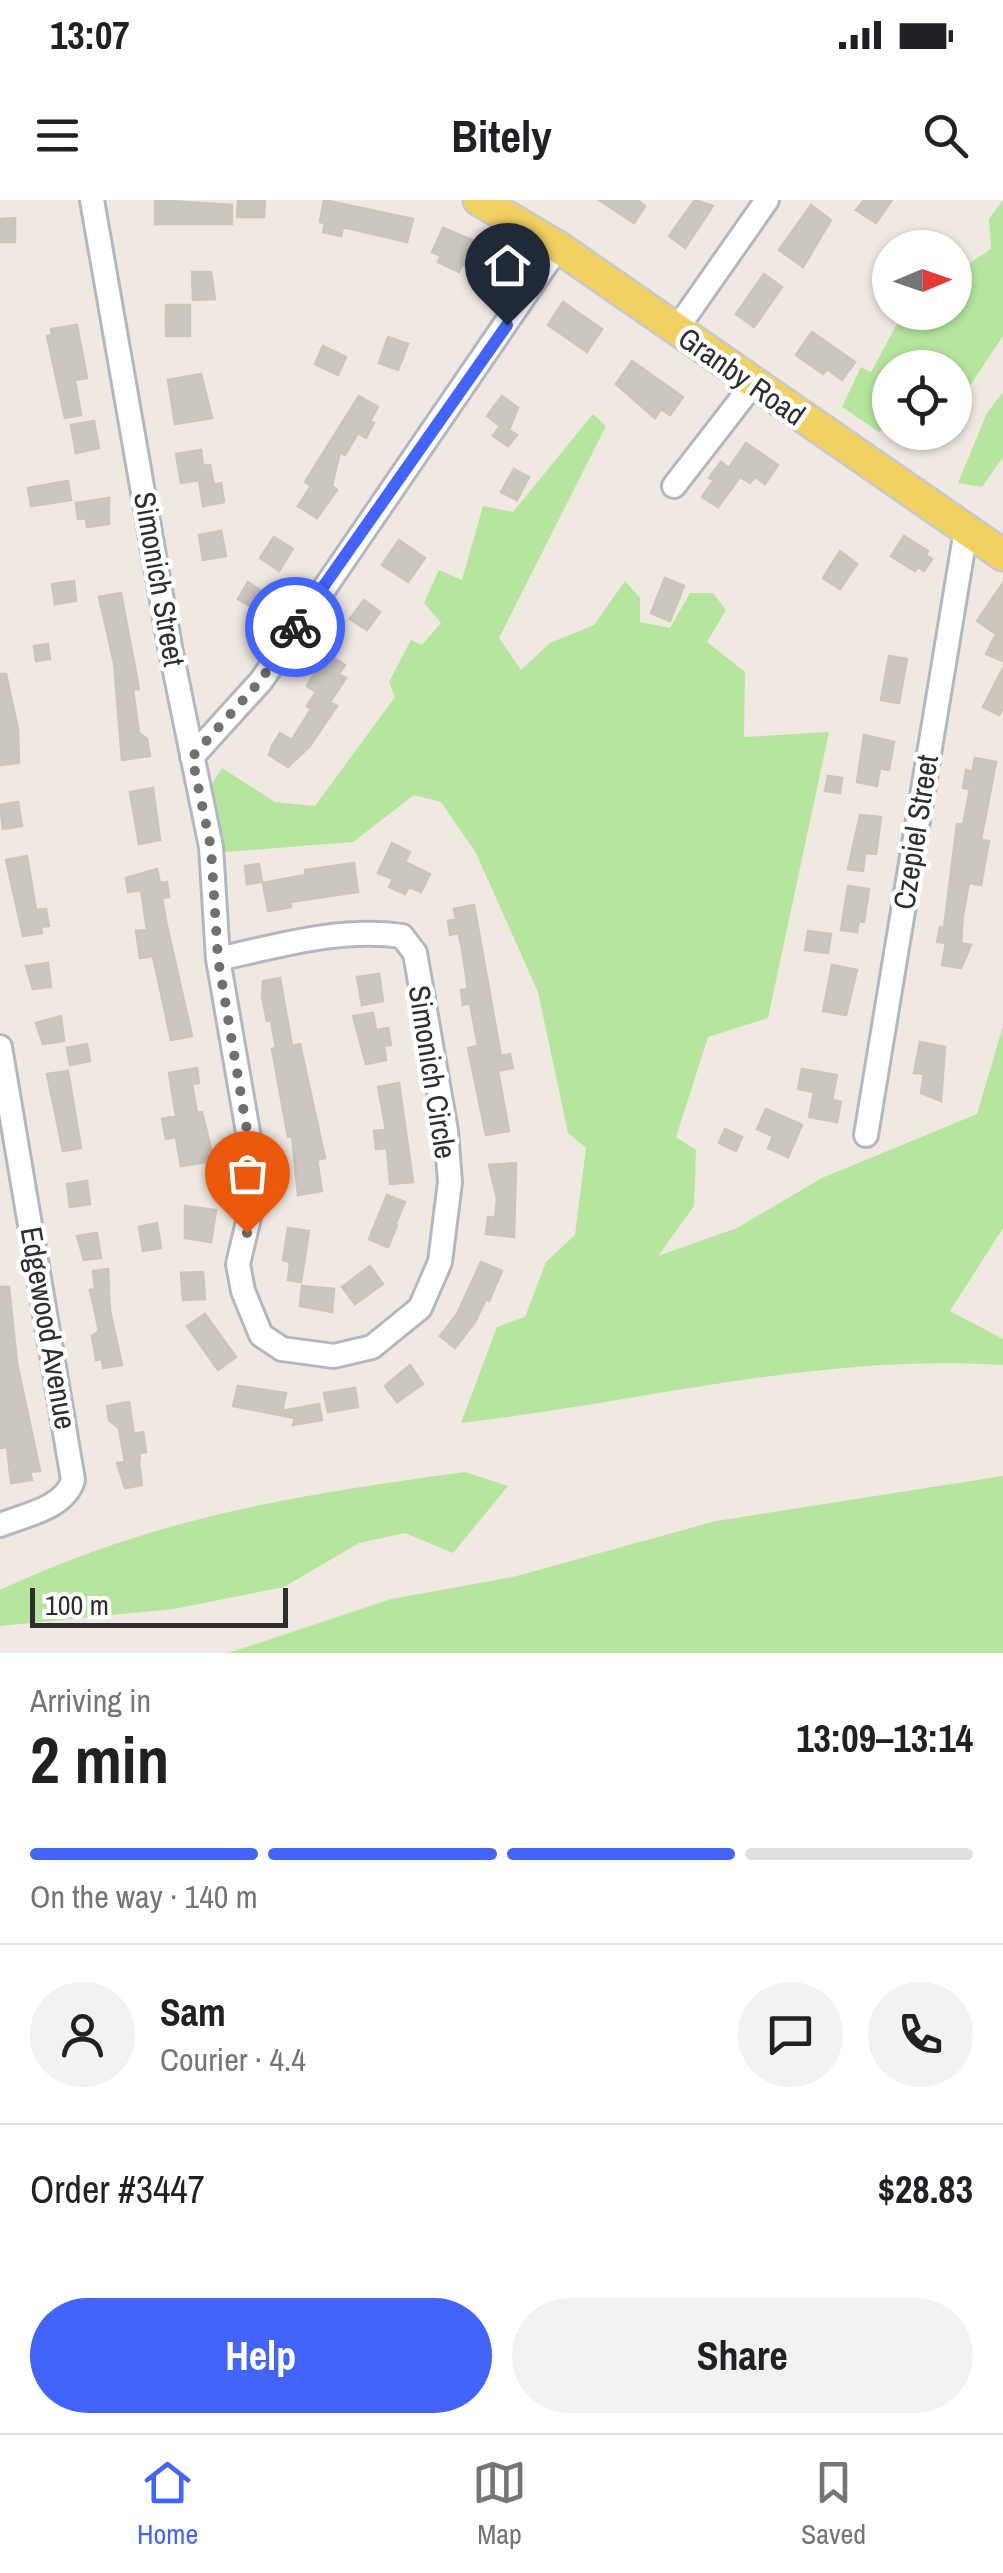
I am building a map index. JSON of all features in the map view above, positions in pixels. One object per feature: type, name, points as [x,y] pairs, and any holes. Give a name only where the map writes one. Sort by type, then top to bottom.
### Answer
[{"type":"main road","name":"Granby Road","points":[[479,200],[558,247],[1003,556]]},
{"type":"street","name":"Simonich Street","points":[[92,200],[211,848],[218,959]]},
{"type":"street","points":[[676,330],[767,200]]},
{"type":"street","points":[[192,757],[261,680],[558,247]]},
{"type":"street","points":[[674,486],[753,384]]},
{"type":"street","name":"Czepiel Street","points":[[866,1135],[966,530]]},
{"type":"street","name":"Simonich Circle","points":[[383,933],[402,936],[414,954],[446,1131],[448,1226],[440,1262],[420,1308],[372,1347],[312,1356],[282,1349],[261,1335],[250,1316],[238,1264],[256,1184],[218,959],[300,941],[383,933]]},
{"type":"street","name":"Edgewood Avenue","points":[[0,1047],[74,1480],[70,1492],[0,1525]]},
{"type":"green space","points":[[1003,200],[1003,336],[972,382],[972,350],[883,350],[894,330],[972,330],[972,262],[991,249],[989,219]]},
{"type":"green space","points":[[861,367],[871,372],[872,427],[842,407]]},
{"type":"green space","points":[[1003,392],[1003,457],[982,487],[958,483],[972,450],[987,413]]},
{"type":"green space","points":[[593,414],[606,426],[499,638],[521,670],[550,643],[594,625],[625,581],[640,598],[640,622],[670,628],[690,593],[713,593],[726,610],[707,642],[745,672],[744,737],[829,732],[768,1018],[708,1037],[676,1137],[696,1150],[694,1206],[658,1256],[737,1228],[822,1178],[977,1114],[1003,1026],[1003,1228],[950,1311],[1003,1339],[1003,1365],[935,1363],[799,1373],[461,1423],[497,1327],[525,1317],[546,1262],[575,1235],[586,1148],[568,1133],[538,992],[476,853],[441,802],[414,795],[353,842],[224,852],[212,784],[222,768],[275,802],[315,806],[395,697],[389,682],[411,640],[422,645],[441,623],[424,603],[439,570],[462,580],[483,506],[513,512]]},
{"type":"green space","points":[[465,1472],[508,1486],[453,1553],[405,1533],[359,1543],[284,1587],[174,1609],[0,1626],[0,1590],[115,1544],[285,1500]]},
{"type":"green space","points":[[1003,1476],[1003,1653],[228,1653],[391,1599],[513,1577],[716,1521]]},
{"type":"building","points":[[155,200],[232,205],[232,224],[155,224]]},
{"type":"building","points":[[238,200],[265,200],[264,217],[237,217]]},
{"type":"building","points":[[324,200],[413,219],[407,242],[343,227],[341,236],[323,232],[325,223],[320,222]]},
{"type":"building","points":[[599,200],[637,200],[645,206],[634,223]]},
{"type":"building","points":[[695,200],[713,206],[685,248],[669,236]]},
{"type":"building","points":[[864,200],[892,200],[876,223],[856,210]]},
{"type":"building","points":[[811,205],[831,220],[803,267],[779,250]]},
{"type":"building","points":[[15,218],[15,242],[0,242],[0,219]]},
{"type":"building","points":[[443,228],[489,247],[478,271],[462,264],[459,272],[438,262],[441,256],[432,252]]},
{"type":"building","points":[[192,272],[211,272],[215,299],[193,300]]},
{"type":"building","points":[[764,274],[782,287],[754,327],[736,314]]},
{"type":"building","points":[[563,302],[602,329],[587,352],[548,325]]},
{"type":"building","points":[[166,305],[190,305],[190,336],[166,336]]},
{"type":"building","points":[[77,325],[87,378],[75,380],[81,415],[65,418],[47,336],[52,335],[51,329]]},
{"type":"building","points":[[812,332],[855,362],[842,380],[827,369],[823,374],[796,355]]},
{"type":"building","points":[[388,337],[408,344],[398,370],[379,363]]},
{"type":"building","points":[[323,346],[346,357],[338,375],[315,364]]},
{"type":"building","points":[[632,361],[683,397],[670,415],[661,409],[655,418],[616,384]]},
{"type":"building","points":[[201,374],[212,418],[175,424],[168,380]]},
{"type":"building","points":[[359,396],[378,407],[370,421],[374,423],[366,438],[358,433],[345,455],[340,452],[332,486],[337,490],[317,518],[298,506],[311,486],[305,482]]},
{"type":"building","points":[[502,396],[518,408],[509,430],[517,435],[508,446],[493,436],[500,426],[487,416]]},
{"type":"building","points":[[94,421],[99,448],[76,453],[71,425]]},
{"type":"building","points":[[746,443],[778,465],[765,484],[755,477],[750,483],[740,477],[718,507],[702,497],[714,480],[709,478],[721,462],[729,468]]},
{"type":"building","points":[[201,450],[203,466],[210,465],[214,485],[221,483],[224,502],[203,506],[199,480],[181,483],[176,454]]},
{"type":"building","points":[[514,469],[529,477],[517,500],[501,492]]},
{"type":"building","points":[[68,481],[71,500],[31,506],[28,488]]},
{"type":"building","points":[[109,498],[109,524],[87,527],[86,518],[78,519],[76,503]]},
{"type":"building","points":[[221,531],[226,556],[203,560],[199,535]]},
{"type":"building","points":[[904,536],[928,551],[926,555],[932,559],[924,571],[918,567],[915,571],[891,556]]},
{"type":"building","points":[[274,537],[293,549],[279,571],[260,558]]},
{"type":"building","points":[[399,540],[425,558],[408,582],[382,565]]},
{"type":"building","points":[[840,551],[857,564],[840,589],[823,578]]},
{"type":"building","points":[[665,578],[684,586],[670,621],[651,613]]},
{"type":"building","points":[[74,581],[76,601],[55,604],[52,584]]},
{"type":"building","points":[[248,582],[263,592],[253,608],[238,599]]},
{"type":"building","points":[[1003,583],[1003,661],[986,654],[996,634],[977,621]]},
{"type":"building","points":[[121,593],[139,689],[133,690],[139,733],[147,739],[150,756],[122,760],[114,663],[99,597]]},
{"type":"building","points":[[364,600],[380,612],[367,630],[350,619]]},
{"type":"building","points":[[48,644],[50,659],[36,661],[34,646]]},
{"type":"building","points":[[326,653],[345,665],[339,674],[346,678],[330,702],[337,706],[310,746],[288,767],[269,755],[272,746],[280,733],[292,740],[311,709],[307,706],[316,692],[307,686]]},
{"type":"building","points":[[889,656],[907,659],[899,703],[881,700]]},
{"type":"building","points":[[1003,668],[1003,708],[999,715],[983,707]]},
{"type":"building","points":[[0,674],[6,674],[18,729],[19,763],[0,765]]},
{"type":"building","points":[[864,735],[894,742],[889,770],[880,768],[877,786],[857,782]]},
{"type":"building","points":[[975,758],[996,762],[981,840],[989,841],[981,885],[969,883],[963,915],[961,943],[971,945],[961,968],[942,965],[946,943],[937,942],[940,927],[944,928],[957,824],[963,825],[970,789],[963,788],[966,770],[972,772]]},
{"type":"building","points":[[828,776],[842,778],[840,793],[825,791]]},
{"type":"building","points":[[153,788],[160,840],[139,844],[130,792]]},
{"type":"building","points":[[18,802],[22,826],[3,829],[0,805]]},
{"type":"building","points":[[860,815],[881,817],[876,854],[865,853],[863,871],[848,869]]},
{"type":"building","points":[[392,843],[410,852],[405,862],[430,874],[421,892],[409,887],[405,894],[389,887],[393,879],[378,873]]},
{"type":"building","points":[[27,856],[36,910],[46,909],[49,926],[41,927],[42,933],[23,936],[6,860]]},
{"type":"building","points":[[354,863],[358,892],[290,902],[291,907],[268,911],[263,883],[305,875],[305,870]]},
{"type":"building","points":[[259,864],[262,882],[247,884],[245,866]]},
{"type":"building","points":[[157,869],[160,883],[167,882],[169,897],[162,898],[192,1036],[171,1040],[153,956],[140,958],[136,931],[147,930],[141,890],[128,892],[126,878]]},
{"type":"building","points":[[848,886],[869,889],[864,922],[859,921],[857,932],[841,930]]},
{"type":"building","points":[[474,905],[501,1056],[510,1054],[513,1068],[498,1071],[509,1131],[486,1135],[468,1048],[478,1046],[470,1003],[463,1005],[461,990],[468,989],[462,948],[458,933],[450,935],[448,921],[456,919],[454,909]]},
{"type":"building","points":[[808,931],[831,934],[828,953],[805,950]]},
{"type":"building","points":[[48,963],[51,987],[33,989],[26,966]]},
{"type":"building","points":[[832,965],[857,970],[846,1015],[823,1011]]},
{"type":"building","points":[[379,974],[383,1001],[362,1005],[357,977]]},
{"type":"building","points":[[280,978],[292,1046],[300,1044],[325,1158],[317,1160],[322,1191],[298,1195],[292,1136],[288,1137],[272,1049],[276,1048],[271,1020],[267,1021],[262,996],[263,981]]},
{"type":"building","points":[[373,1013],[376,1030],[388,1028],[391,1045],[384,1046],[386,1060],[366,1064],[353,1016]]},
{"type":"building","points":[[61,1016],[64,1041],[43,1044],[36,1023]]},
{"type":"building","points":[[920,1042],[945,1047],[941,1101],[921,1093],[924,1074],[914,1073]]},
{"type":"building","points":[[87,1044],[90,1061],[70,1065],[67,1048]]},
{"type":"building","points":[[197,1068],[199,1083],[192,1084],[197,1113],[202,1112],[214,1161],[181,1166],[176,1137],[166,1139],[162,1119],[176,1116],[169,1073]]},
{"type":"building","points":[[802,1069],[837,1075],[832,1100],[841,1102],[837,1122],[809,1117],[814,1092],[798,1089]]},
{"type":"building","points":[[68,1071],[81,1148],[63,1151],[47,1074]]},
{"type":"building","points":[[399,1083],[413,1182],[390,1184],[387,1148],[376,1149],[374,1131],[386,1130],[378,1087]]},
{"type":"building","points":[[766,1109],[802,1125],[788,1157],[768,1148],[773,1136],[757,1129]]},
{"type":"building","points":[[725,1129],[742,1137],[736,1151],[719,1143]]},
{"type":"building","points":[[516,1163],[514,1237],[486,1234],[488,1217],[495,1218],[497,1199],[489,1165]]},
{"type":"building","points":[[87,1181],[90,1204],[70,1207],[67,1184]]},
{"type":"building","points":[[387,1195],[405,1202],[396,1223],[392,1222],[397,1225],[388,1247],[369,1239]]},
{"type":"building","points":[[185,1206],[216,1210],[211,1242],[185,1238]]},
{"type":"building","points":[[157,1223],[161,1248],[143,1251],[139,1227]]},
{"type":"building","points":[[288,1228],[309,1231],[301,1282],[288,1280],[290,1262],[283,1260]]},
{"type":"building","points":[[97,1233],[101,1258],[84,1260],[77,1236]]},
{"type":"building","points":[[481,1262],[502,1271],[489,1301],[486,1299],[475,1322],[455,1348],[440,1336],[457,1314]]},
{"type":"building","points":[[370,1266],[383,1284],[355,1304],[342,1287]]},
{"type":"building","points":[[108,1269],[110,1311],[122,1365],[103,1368],[102,1359],[96,1360],[92,1336],[99,1331],[90,1290],[95,1289],[93,1271]]},
{"type":"building","points":[[203,1272],[205,1299],[183,1300],[181,1273]]},
{"type":"building","points":[[302,1286],[334,1289],[332,1312],[300,1306]]},
{"type":"building","points":[[0,1287],[9,1287],[17,1363],[40,1471],[30,1472],[32,1480],[11,1483],[7,1447],[0,1448]]},
{"type":"building","points":[[205,1314],[236,1357],[218,1370],[187,1326]]},
{"type":"building","points":[[410,1365],[423,1384],[397,1402],[385,1386]]},
{"type":"building","points":[[238,1386],[286,1393],[282,1411],[319,1404],[322,1420],[293,1425],[295,1418],[233,1406]]},
{"type":"building","points":[[355,1388],[358,1407],[328,1412],[324,1393]]},
{"type":"building","points":[[129,1402],[134,1434],[143,1432],[146,1452],[140,1453],[142,1485],[125,1488],[117,1463],[125,1462],[119,1428],[109,1420],[107,1406]]},
{"type":"way so far","points":[[247,1233],[256,1184],[218,959],[211,848],[192,757],[261,680],[295,627]]},
{"type":"route","points":[[295,627],[507,325]]}]
